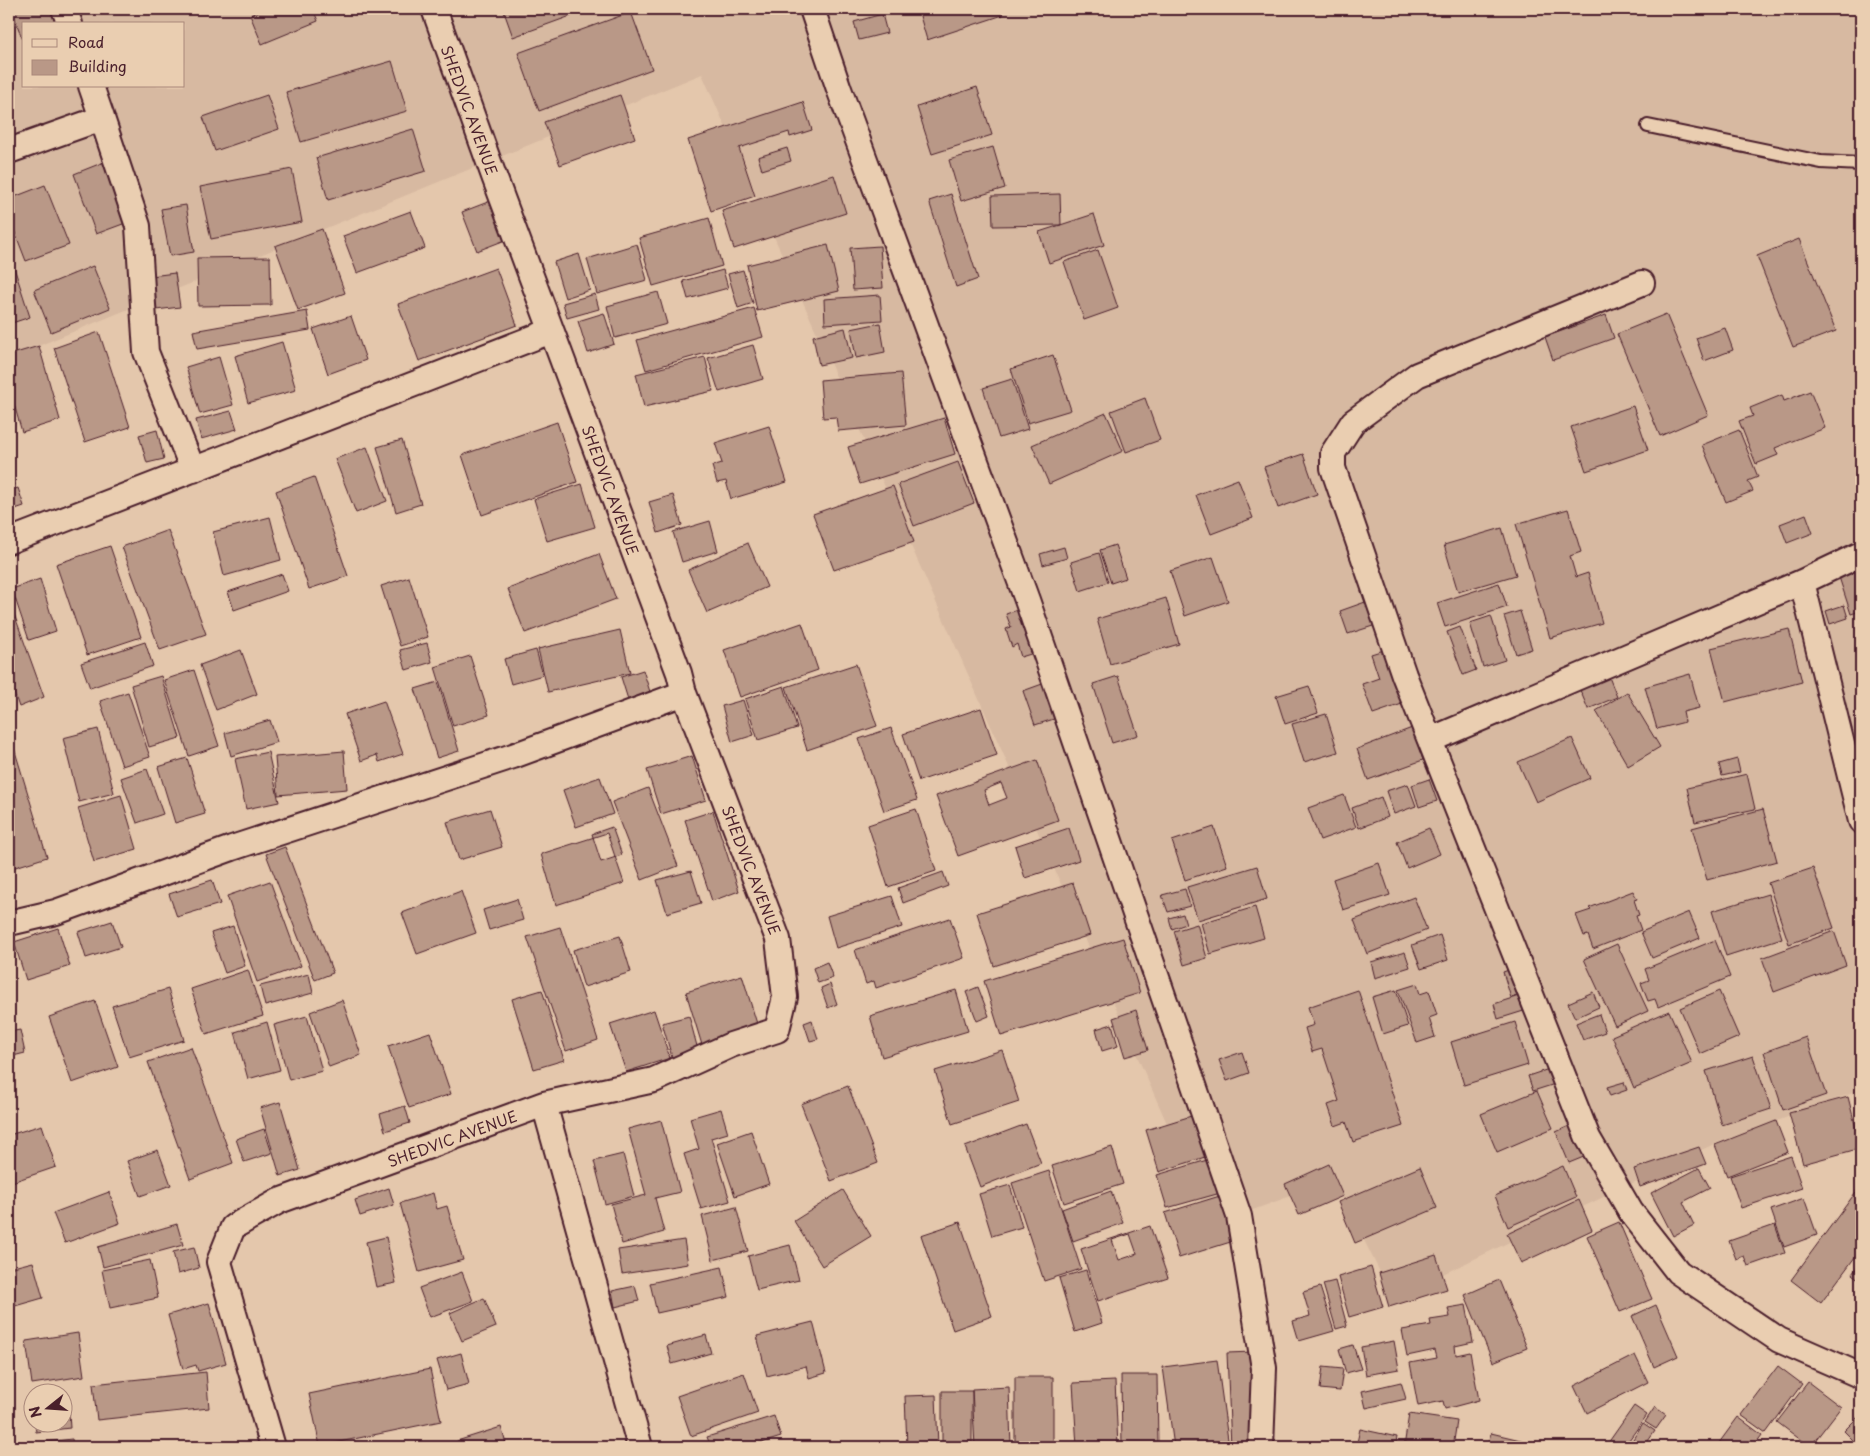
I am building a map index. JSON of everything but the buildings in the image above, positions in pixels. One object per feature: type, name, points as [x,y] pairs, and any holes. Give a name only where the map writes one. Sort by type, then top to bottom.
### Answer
[{"type":"street","points":[[64,9],[69,22]]},
{"type":"street","name":"SHEDVIC AVENUE","points":[[273,1447],[219,1262],[233,1227],[280,1201],[544,1104],[654,1080],[731,1045],[777,1030],[786,997],[778,939],[684,693],[679,673],[434,9]]},
{"type":"street","points":[[812,9],[839,89],[1027,600],[1238,1216],[1264,1368],[1261,1447]]},
{"type":"street","points":[[92,88],[138,226],[146,352],[193,470]]},
{"type":"street","points":[[9,151],[102,118]]},
{"type":"street","points":[[1642,283],[1417,375],[1353,422],[1333,453],[1333,468],[1404,675],[1588,1138],[1631,1212],[1678,1272],[1779,1340],[1861,1376]]},
{"type":"street","points":[[9,541],[552,331]]},
{"type":"street","points":[[1430,740],[1802,582],[1861,554]]},
{"type":"street","points":[[1802,582],[1861,821]]},
{"type":"street","points":[[9,923],[56,912],[232,848],[513,756],[684,693]]},
{"type":"street","points":[[544,1104],[640,1447]]},
{"type":"lane","points":[[1648,126],[1821,162],[1861,164]]},
{"type":"shaded area","points":[[9,9],[1861,9],[1861,1090],[1714,1144],[1393,1298],[1334,1180],[1212,1225],[702,74],[9,358]]}]
